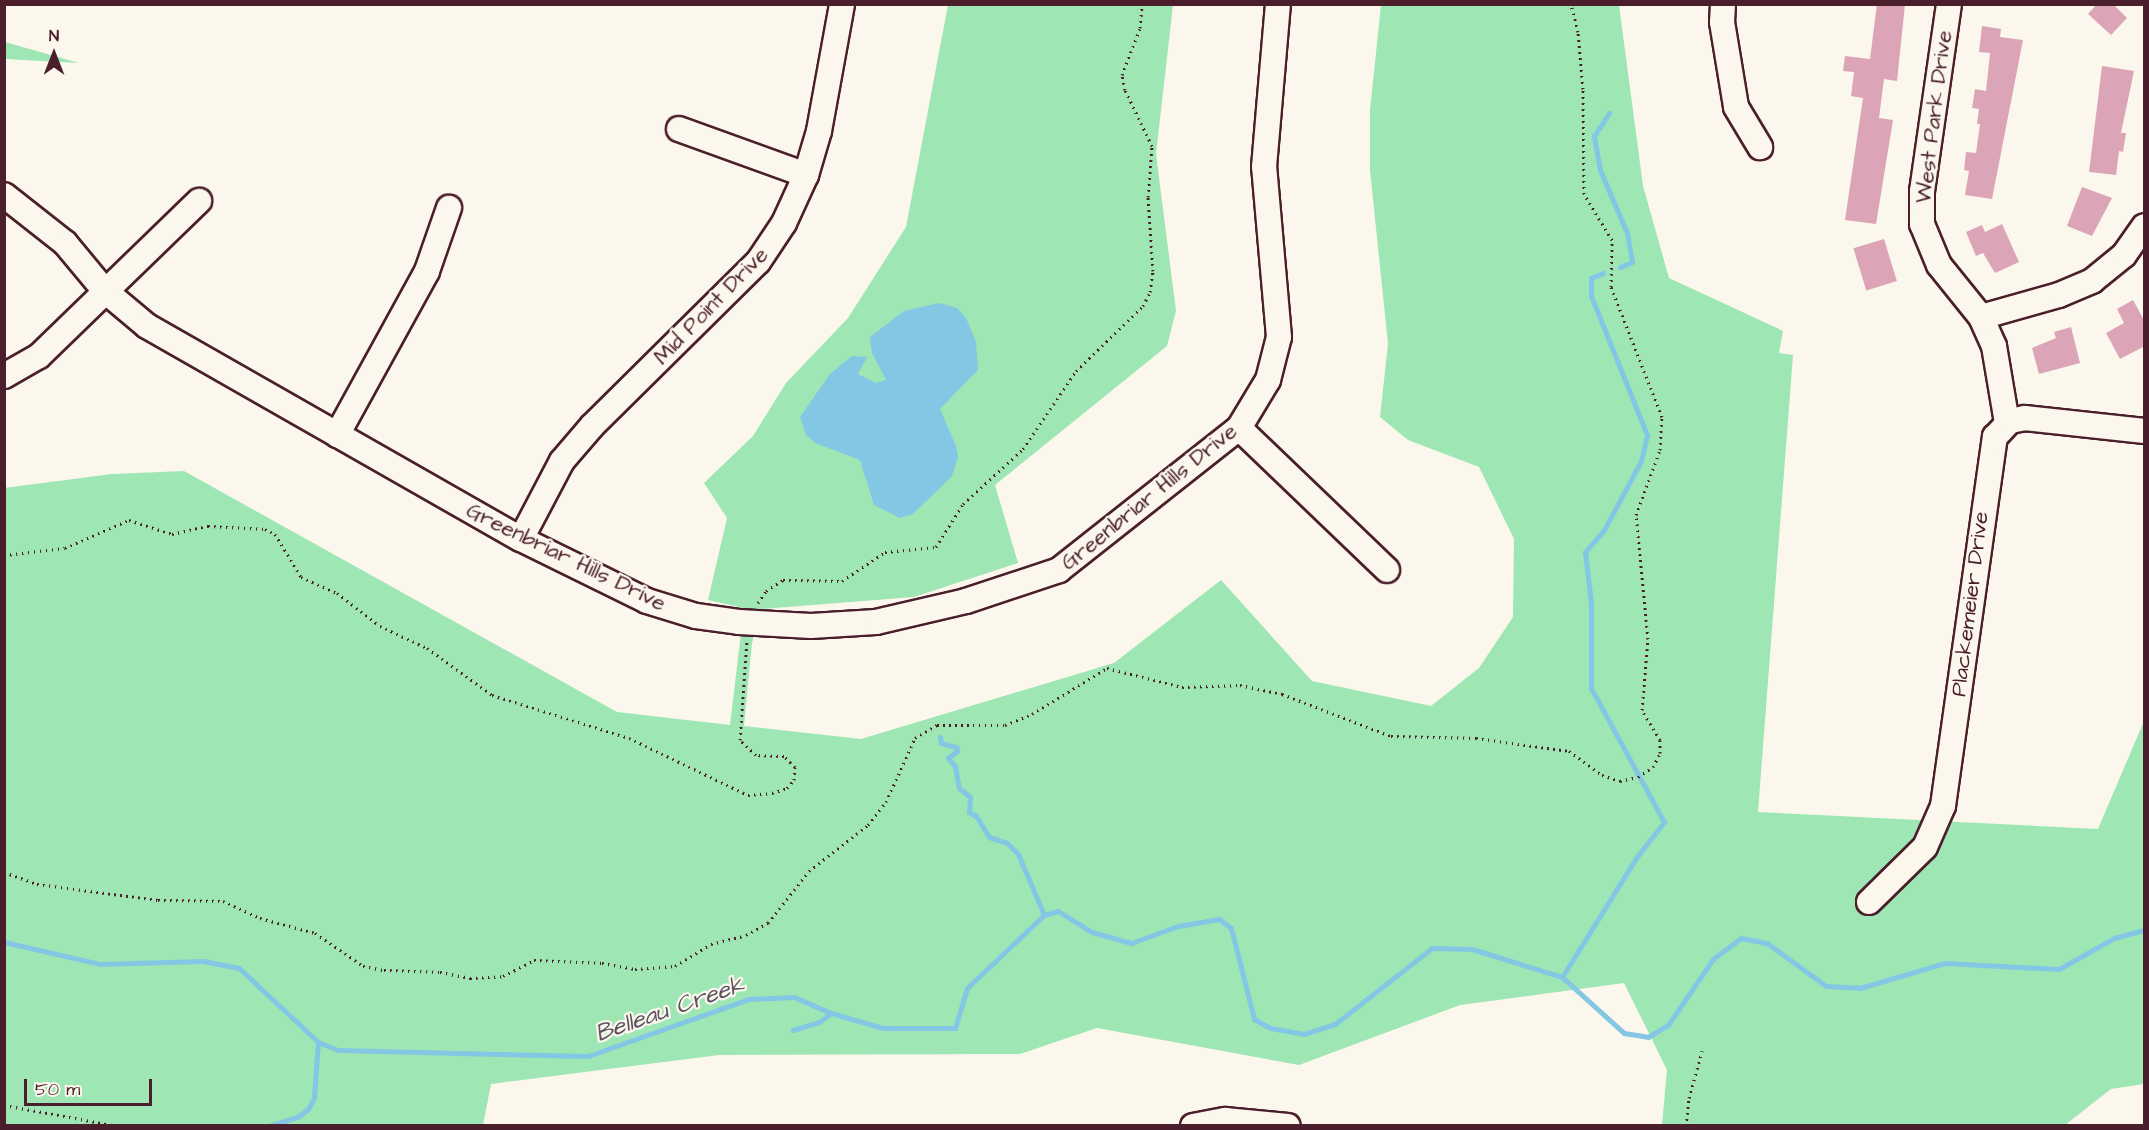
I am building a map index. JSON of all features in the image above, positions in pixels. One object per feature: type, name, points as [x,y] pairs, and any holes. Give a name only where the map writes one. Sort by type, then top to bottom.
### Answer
[{"type":"street","name":"Mid Point Drive","points":[[521,539],[562,461],[592,426],[758,262],[784,223],[806,175],[819,131],[842,4]]},
{"type":"street","name":"Greenbriar Hills Drive","points":[[4,195],[65,243],[104,290],[147,326],[521,539],[663,607],[696,616],[752,623],[811,626],[909,616],[1059,570],[1239,428],[1268,380],[1279,337],[1264,167],[1278,4]]},
{"type":"street","points":[[1723,4],[1722,22],[1736,106],[1760,147]]},
{"type":"street","name":"West Park Drive","points":[[1949,4],[1922,191],[1922,224],[1927,244],[1946,276],[1981,317],[1994,346],[2007,423]]},
{"type":"street","points":[[679,129],[806,175]]},
{"type":"street","points":[[4,376],[39,357],[104,290],[199,201]]},
{"type":"street","points":[[337,435],[427,272],[449,208]]},
{"type":"street","points":[[1981,317],[2059,295],[2092,281],[2124,255],[2145,225]]},
{"type":"street","points":[[2007,423],[2025,418],[2052,418],[2145,431]]},
{"type":"street","name":"Plackemeier Drive","points":[[1869,902],[1924,847],[1940,820],[1991,447],[2007,423]]},
{"type":"street","points":[[1239,428],[1388,570]]},
{"type":"street","points":[[1193,1125],[1225,1120],[1288,1125]]},
{"type":"path","points":[[4,555],[65,548],[129,520],[172,534],[208,526],[265,529],[275,534],[301,577],[337,594],[380,626],[427,648],[492,694],[629,738],[748,795],[787,788],[794,780],[795,767],[784,756],[756,755],[740,740],[747,637],[766,591],[783,580],[842,581],[885,552],[936,547],[963,504],[1023,449],[1076,371],[1143,306],[1150,292],[1153,272],[1148,197],[1152,146],[1125,90],[1122,75],[1140,28],[1142,4]]},
{"type":"path","points":[[4,872],[37,884],[158,900],[223,901],[260,918],[315,933],[363,966],[384,970],[440,972],[470,978],[503,976],[534,960],[602,963],[635,969],[675,966],[711,944],[746,936],[768,923],[809,871],[868,825],[886,802],[915,738],[937,725],[1005,725],[1032,714],[1107,668],[1182,687],[1240,685],[1281,694],[1391,736],[1476,738],[1569,751],[1602,775],[1620,781],[1638,777],[1653,767],[1660,753],[1660,740],[1642,710],[1648,639],[1636,515],[1660,450],[1662,417],[1611,287],[1612,240],[1584,194],[1583,89],[1578,32],[1571,4]]},
{"type":"path","points":[[1686,1125],[1702,1051]]},
{"type":"path","points":[[4,1105],[118,1125]]},
{"type":"green space","points":[[948,5],[1173,5],[1156,154],[1176,311],[1167,346],[995,485],[1018,563],[914,597],[761,609],[752,643],[744,726],[861,739],[1114,663],[1221,580],[1312,681],[1431,706],[1479,668],[1513,617],[1514,539],[1479,467],[1408,440],[1380,417],[1388,344],[1370,170],[1370,110],[1381,5],[1619,5],[1643,186],[1669,278],[1783,331],[1779,353],[1793,355],[1758,812],[2098,829],[2144,721],[2144,1084],[2111,1089],[2065,1125],[1662,1125],[1667,1070],[1624,983],[1460,1005],[1299,1065],[1097,1028],[1020,1054],[719,1055],[491,1084],[483,1125],[5,1125],[4,488],[112,474],[184,471],[617,712],[730,725],[744,608],[708,600],[727,518],[704,483],[753,436],[786,383],[848,318],[906,227]]},
{"type":"green space","points":[[5,42],[79,63],[5,59]]},
{"type":"water","points":[[939,303],[957,308],[966,318],[976,342],[978,370],[940,409],[956,446],[958,457],[952,476],[913,514],[900,518],[874,505],[860,460],[815,443],[806,435],[800,417],[830,374],[852,356],[867,357],[858,374],[876,383],[886,380],[872,353],[870,337],[904,311]]},
{"type":"building","points":[[1877,4],[1905,4],[1897,81],[1884,79],[1879,118],[1893,120],[1876,224],[1845,220],[1863,98],[1851,96],[1854,72],[1843,71],[1845,56],[1870,59]]},
{"type":"building","points":[[2097,4],[2113,4],[2127,18],[2111,35],[2088,14]]},
{"type":"building","points":[[1982,26],[2001,29],[2000,37],[2023,40],[1992,199],[1965,195],[1969,171],[1964,170],[1966,152],[1976,153],[1980,124],[1977,124],[1979,109],[1972,108],[1975,89],[1986,91],[1990,53],[1979,52]]},
{"type":"building","points":[[2102,66],[2134,71],[2121,133],[2126,133],[2123,152],[2119,151],[2116,175],[2089,172]]},
{"type":"building","points":[[2082,187],[2112,198],[2092,236],[2067,226]]},
{"type":"building","points":[[2002,224],[2019,262],[1995,273],[1983,253],[1976,256],[1966,232],[1982,225],[1985,232]]},
{"type":"building","points":[[1884,239],[1897,281],[1866,290],[1853,248]]},
{"type":"building","points":[[2133,300],[2145,322],[2145,346],[2120,359],[2106,333],[2124,323],[2117,309]]},
{"type":"building","points":[[2071,327],[2080,363],[2039,374],[2032,348],[2056,338],[2054,332]]},
{"type":"waterway","points":[[1609,113],[1594,136],[1600,170],[1627,233],[1632,262],[1620,267]]},
{"type":"waterway","points":[[1562,977],[1636,858],[1664,822],[1591,688],[1591,603],[1585,552],[1604,530],[1641,461],[1647,435],[1591,296],[1591,278],[1603,273]]},
{"type":"waterway","points":[[940,737],[941,743],[956,747],[957,751],[948,758],[955,766],[959,788],[970,797],[969,812],[976,816],[989,837],[1007,843],[1018,854],[1044,915]]},
{"type":"waterway","name":"Belleau Creek","points":[[4,942],[100,964],[203,961],[239,968],[318,1042],[338,1050],[588,1056],[749,999],[794,997],[831,1013],[883,1028],[955,1028],[967,988],[1044,915],[1058,911],[1092,932],[1131,943],[1178,926],[1219,919],[1231,928],[1254,1019],[1270,1028],[1304,1034],[1335,1024],[1432,948],[1472,949],[1562,977],[1624,1033],[1648,1037],[1668,1025],[1713,959],[1741,938],[1767,943],[1826,986],[1860,988],[1945,963],[2059,969],[2114,938],[2144,930]]},
{"type":"waterway","points":[[793,1030],[819,1022],[831,1013]]},
{"type":"waterway","points":[[269,1126],[299,1116],[308,1109],[314,1098],[318,1042]]}]
